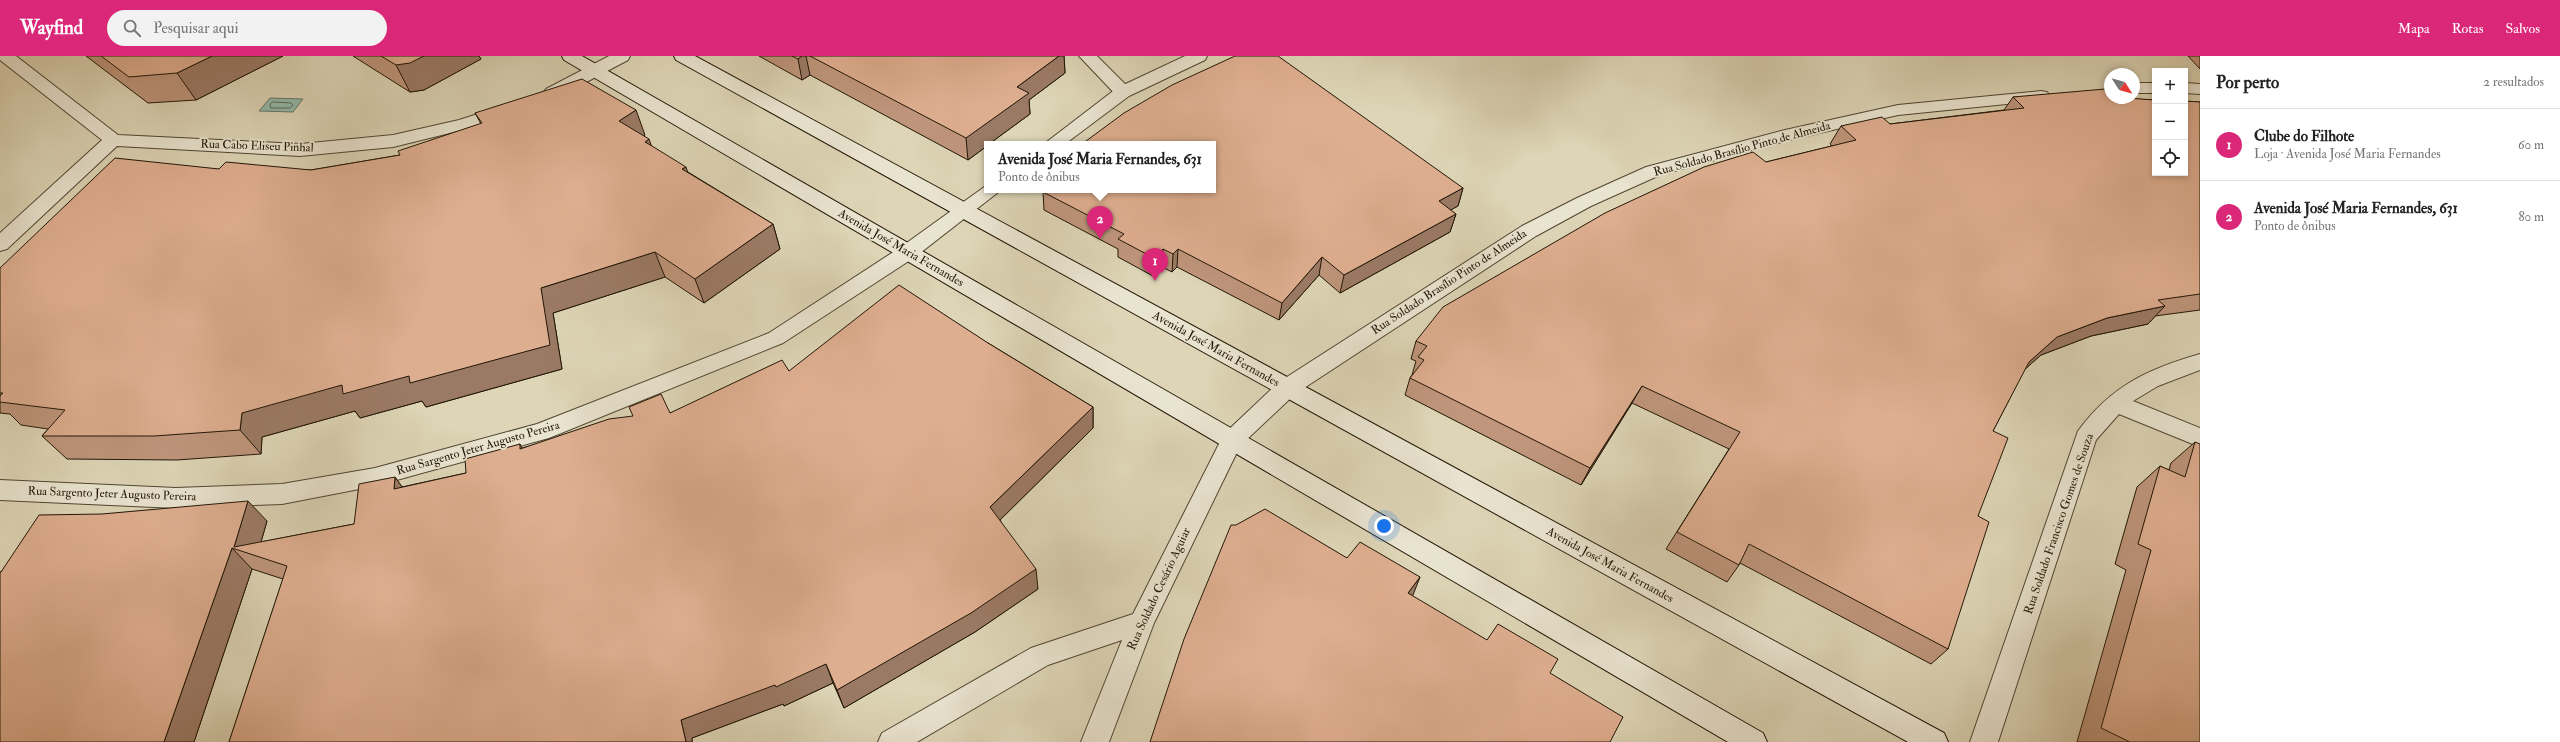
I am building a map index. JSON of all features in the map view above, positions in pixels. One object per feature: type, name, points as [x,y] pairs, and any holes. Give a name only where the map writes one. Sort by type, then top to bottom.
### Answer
[{"type":"street","points":[[0,244],[113,140],[5,56]]},
{"type":"street","name":"Avenida José Maria Fernandes","points":[[570,56],[1753,742]]},
{"type":"street","name":"Rua Cabo Eliseu Pinhal","points":[[113,140],[300,150],[393,141],[464,124],[528,103],[596,71],[622,56]]},
{"type":"street","name":"Avenida José Maria Fernandes","points":[[682,56],[1934,742]]},
{"type":"street","points":[[1087,56],[1123,92]]},
{"type":"street","points":[[1057,141],[1123,92],[1199,56]]},
{"type":"street","points":[[2140,88],[2152,88]]},
{"type":"street","points":[[2188,88],[2200,89]]},
{"type":"street","name":"Rua Soldado Brasílio Pinto de Almeida","points":[[1287,388],[1528,231],[1584,202],[1653,171],[1791,134],[1898,110],[2056,95]]},
{"type":"street","name":"Rua Sargento Jeter Augusto Pereira","points":[[0,490],[176,498],[282,494],[375,477],[541,432],[768,341],[826,308],[908,252],[988,193]]},
{"type":"street","name":"Rua Soldado Francisco Gomes de Souza","points":[[1984,742],[2086,437],[2099,418],[2128,392],[2200,362]]},
{"type":"street","name":"Avenida José Maria Fernandes","points":[[1232,440],[1287,388]]},
{"type":"street","points":[[2114,403],[2200,438]]},
{"type":"street","name":"Rua Soldado Cesário Aguiar","points":[[1095,742],[1142,622],[1232,440]]},
{"type":"street","points":[[892,742],[1040,656],[1142,622]]},
{"type":"water","points":[[270,98],[303,99],[293,112],[259,111]]},
{"type":"building","points":[[101,56],[212,56],[177,73],[129,77]]},
{"type":"building","points":[[381,56],[424,56],[410,63],[396,65]]},
{"type":"building","points":[[792,56],[802,56],[798,59]]},
{"type":"building","points":[[810,56],[1059,56],[1017,87],[1029,93],[966,138]]},
{"type":"building","points":[[1235,56],[1278,56],[1463,188],[1439,201],[1456,214],[1344,275],[1322,257],[1282,303],[1178,249],[1173,254],[1163,249],[1154,258],[1118,239],[1124,234],[1045,193],[1216,193],[1216,141],[1086,141],[1124,113],[1172,85]]},
{"type":"building","points":[[582,79],[636,110],[619,121],[649,139],[645,142],[686,167],[682,169],[773,224],[695,279],[655,252],[541,288],[550,345],[410,383],[409,376],[343,394],[342,385],[242,413],[240,430],[154,436],[42,436],[65,410],[0,402],[0,396],[3,393],[0,393],[0,268],[115,158],[219,169],[226,162],[311,170],[400,155],[398,151],[482,123],[475,113]]},
{"type":"building","points":[[2104,89],[2104,104],[2140,104],[2140,99],[2152,100],[2152,176],[2188,176],[2188,101],[2200,102],[2200,294],[2158,300],[2165,306],[2107,318],[2057,337],[2029,362],[1993,431],[2008,438],[1978,516],[1989,522],[1948,649],[1749,544],[1739,565],[1677,532],[1740,432],[1642,386],[1590,468],[1410,378],[1424,360],[1418,357],[1427,346],[1416,341],[1443,307],[1605,213],[1704,167],[1753,152],[1766,162],[1856,140],[1841,126],[1882,117],[1890,124],[2024,108],[2013,97]]},
{"type":"building","points":[[899,285],[988,343],[1093,407],[990,507],[1036,569],[971,613],[837,690],[826,664],[776,687],[775,685],[681,720],[686,742],[229,742],[287,566],[232,548],[164,742],[0,742],[0,572],[39,515],[102,514],[248,501],[234,547],[354,524],[359,484],[395,477],[394,489],[466,473],[465,459],[520,444],[520,449],[609,419],[633,416],[629,407],[661,394],[670,413],[782,360],[789,371]]},
{"type":"building","points":[[2195,442],[2200,444],[2200,742],[2130,742],[2101,728],[2151,550],[2138,544],[2160,466],[2185,477]]},
{"type":"building","points":[[1265,509],[1347,558],[1360,542],[1420,577],[1408,593],[1487,640],[1498,624],[1558,659],[1550,673],[1623,717],[1610,742],[1150,742],[1184,639],[1231,525],[1236,525]]},
{"type":"place","name":"Avenida José Maria Fernandes, 631","points":[[1100,239]]},
{"type":"place","name":"Clube do Filhote","points":[[1155,281]]}]
